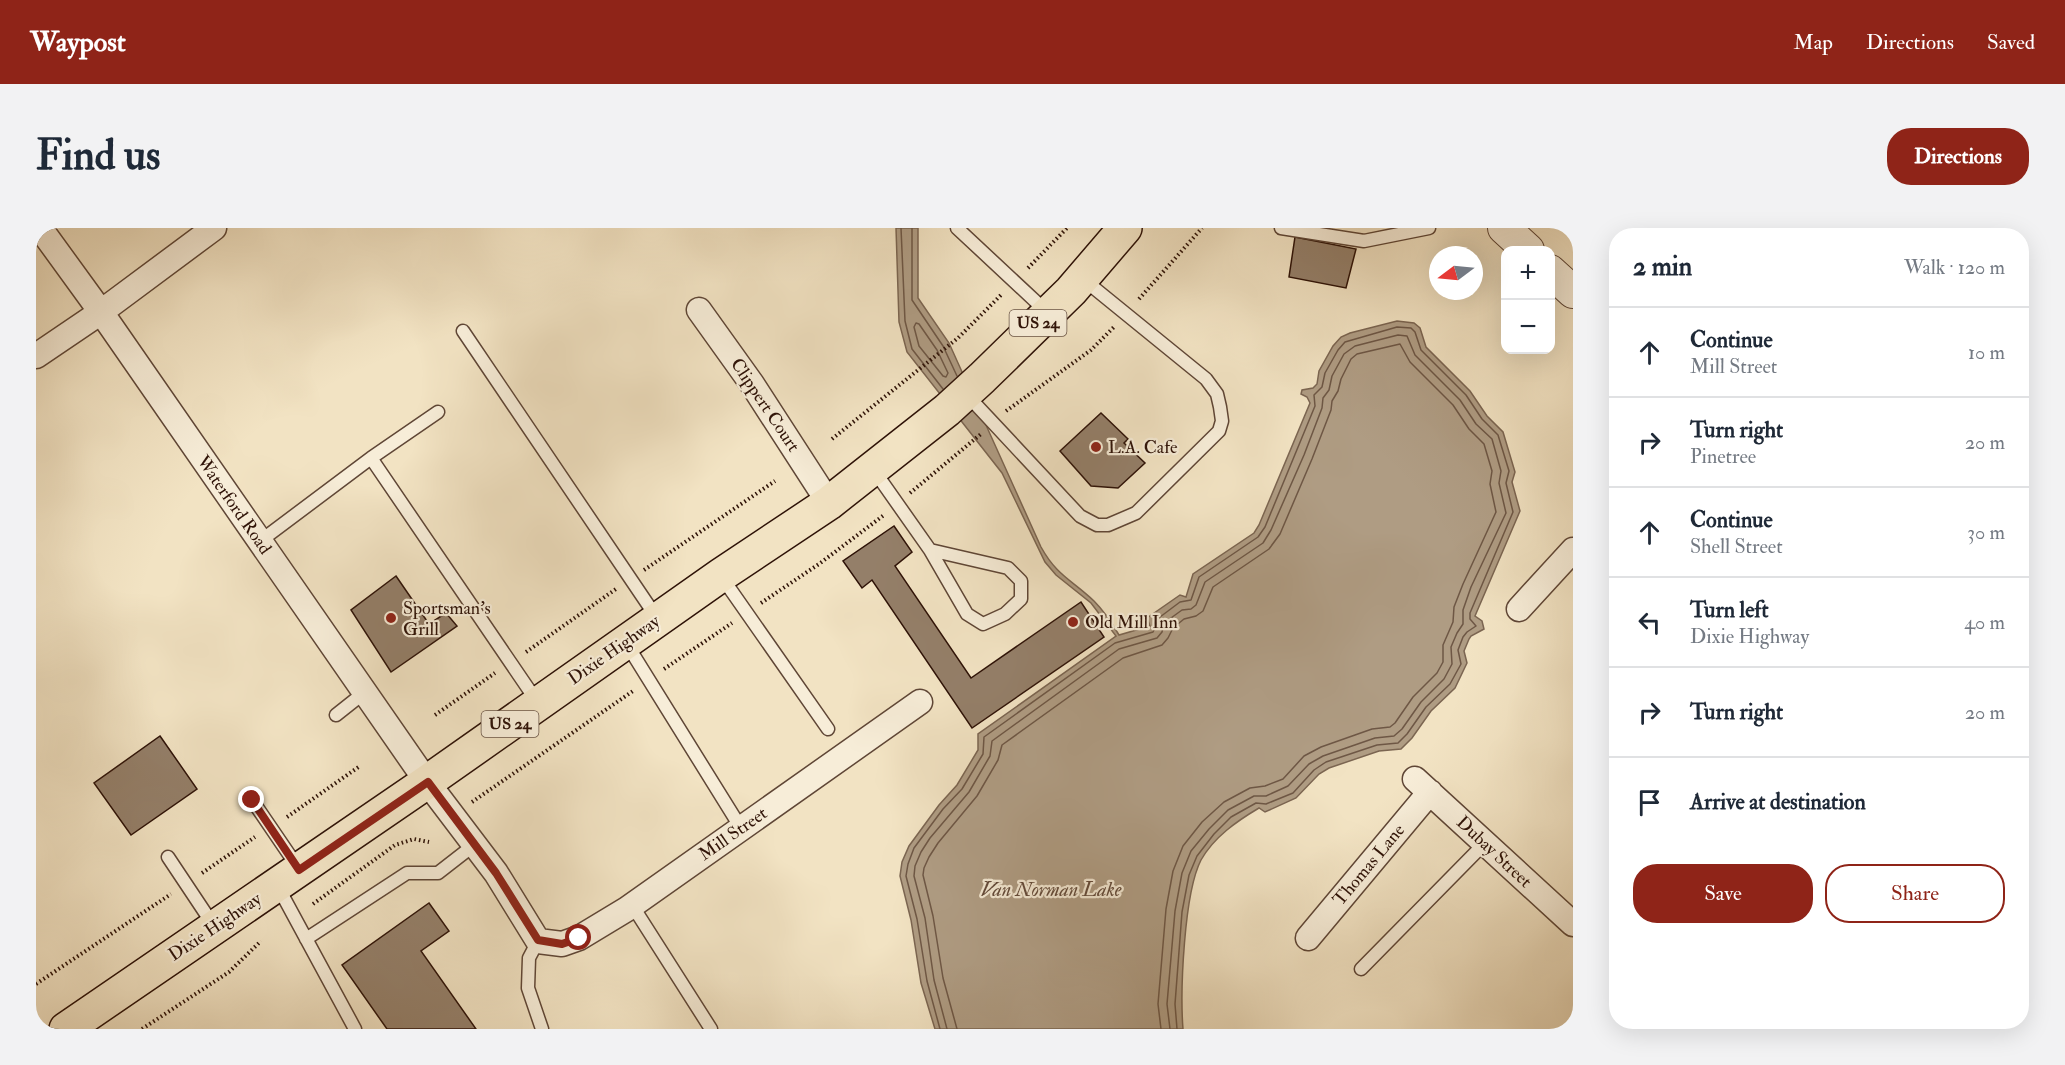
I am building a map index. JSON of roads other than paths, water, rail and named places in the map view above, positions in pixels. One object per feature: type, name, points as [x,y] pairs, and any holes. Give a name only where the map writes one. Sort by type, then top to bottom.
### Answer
[{"type":"main road","name":"Dixie Highway","points":[[66,1029],[428,782],[873,469],[965,394],[1049,314],[1125,228]]},
{"type":"street","name":"Waterford Road","points":[[40,228],[101,312],[364,692],[496,873],[538,940]]},
{"type":"street","points":[[36,356],[101,312],[214,228]]},
{"type":"street","points":[[1504,228],[1524,246]]},
{"type":"street","points":[[1555,275],[1573,292]]},
{"type":"street","name":"Clippert Court","points":[[699,310],[753,384],[829,502]]},
{"type":"street","points":[[1519,609],[1569,563]]},
{"type":"street","name":"Mill Street","points":[[538,940],[562,944],[579,938],[632,905],[920,702]]},
{"type":"street","name":"Dubay Street","points":[[1423,786],[1573,924]]},
{"type":"street","name":"Thomas Lane","points":[[1308,938],[1423,786]]},
{"type":"lane","points":[[957,228],[1049,314]]},
{"type":"lane","points":[[1281,228],[1325,231],[1364,241],[1429,228]]},
{"type":"lane","points":[[965,394],[1080,516],[1097,525],[1119,522],[1136,513],[1219,431],[1222,421],[1220,406],[1216,394],[1206,379],[1082,278]]},
{"type":"lane","points":[[463,331],[658,619]]},
{"type":"lane","points":[[259,542],[370,458],[438,412]]},
{"type":"lane","points":[[370,458],[538,704]]},
{"type":"lane","points":[[873,469],[930,550],[967,614],[983,624],[1005,614],[1021,599],[1021,581],[1008,568],[930,550]]},
{"type":"lane","points":[[721,575],[828,729]]},
{"type":"lane","points":[[626,642],[741,828]]},
{"type":"lane","points":[[336,715],[364,692]]},
{"type":"lane","points":[[252,800],[288,877],[306,939],[355,1029]]},
{"type":"lane","points":[[1361,969],[1485,843]]},
{"type":"lane","points":[[306,939],[407,873],[438,873],[474,844]]},
{"type":"lane","points":[[168,857],[215,927]]},
{"type":"lane","points":[[632,905],[711,1029]]},
{"type":"lane","points":[[538,940],[529,958],[528,988],[542,1029]]},
{"type":"water","name":"Van Norman Lake","points":[[896,228],[918,228],[918,298],[949,343],[1041,547],[1053,565],[1098,605],[1119,635],[1150,626],[1147,618],[1180,595],[1186,597],[1193,574],[1254,533],[1310,403],[1307,397],[1301,394],[1302,390],[1313,388],[1317,384],[1319,371],[1333,346],[1341,337],[1397,321],[1414,323],[1420,328],[1426,347],[1470,391],[1487,416],[1503,432],[1515,472],[1512,482],[1520,511],[1475,616],[1482,621],[1484,629],[1469,639],[1464,651],[1467,663],[1455,688],[1431,711],[1412,738],[1401,749],[1379,751],[1329,768],[1319,774],[1296,798],[1265,812],[1259,808],[1234,824],[1212,844],[1201,860],[1195,875],[1187,918],[1182,991],[1183,1029],[935,1029],[921,983],[911,920],[900,876],[902,862],[909,846],[957,785],[978,750],[978,734],[1116,636],[1091,603],[1056,575],[1045,562],[1002,473],[907,352],[899,322]]},
{"type":"place","name":"L.A. Cafe","points":[[1096,447]]},
{"type":"place","name":"Sportsman's Grill","points":[[391,618]]},
{"type":"place","name":"Old Mill Inn","points":[[1073,622]]}]
